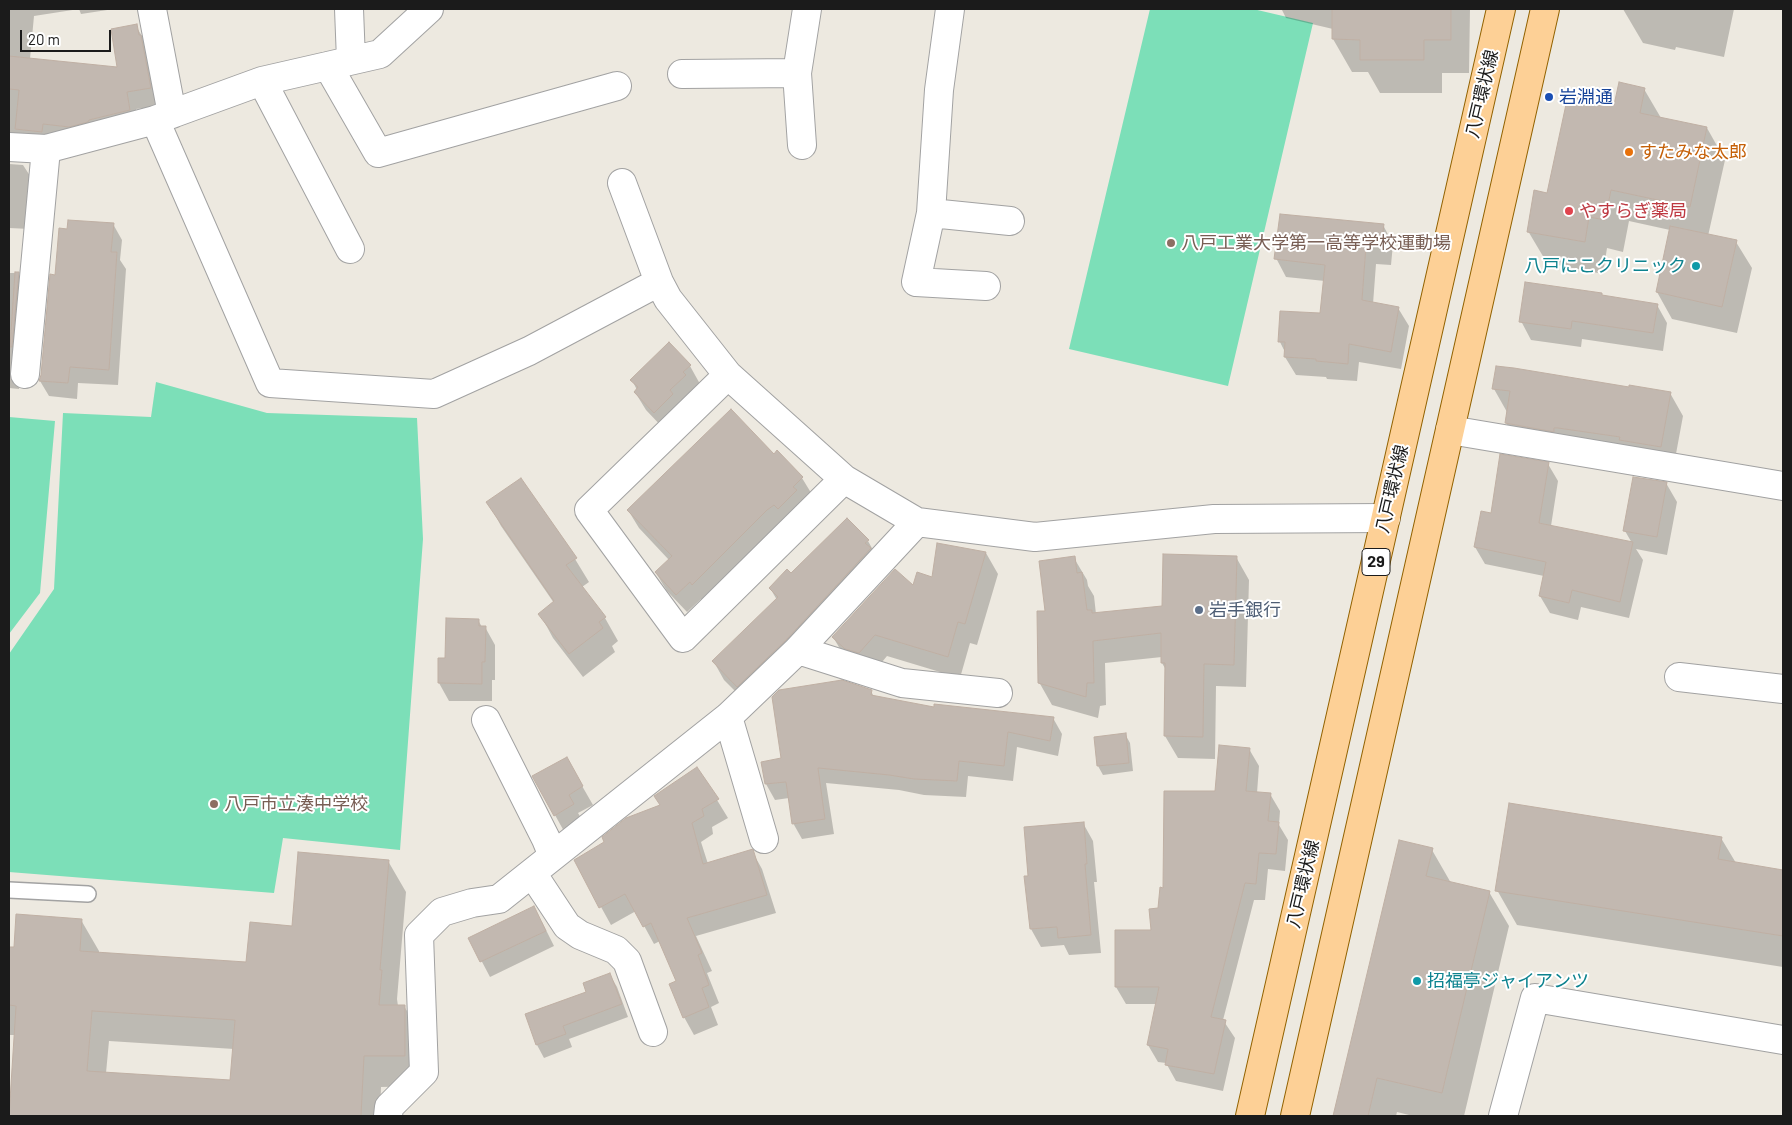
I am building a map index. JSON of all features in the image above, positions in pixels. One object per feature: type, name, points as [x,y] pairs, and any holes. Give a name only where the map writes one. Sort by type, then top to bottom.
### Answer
[{"type":"main road","name":"八戸環状線","points":[[1250,1116],[1501,9]]},
{"type":"main road","points":[[1295,1116],[1545,9]]},
{"type":"street","points":[[152,9],[164,117],[270,383],[434,394],[529,351],[659,282]]},
{"type":"street","points":[[349,9],[339,63],[378,153],[617,86]]},
{"type":"street","points":[[9,147],[46,150],[164,117],[262,81],[380,54],[429,9]]},
{"type":"street","points":[[802,145],[797,73],[807,9]]},
{"type":"street","points":[[950,9],[938,90],[930,213],[916,282],[986,286]]},
{"type":"street","points":[[682,74],[797,73]]},
{"type":"street","points":[[262,81],[350,249]]},
{"type":"street","points":[[25,374],[46,150]]},
{"type":"street","points":[[622,184],[659,282],[668,299],[728,374],[844,480],[918,522],[1035,537],[1214,519],[1386,518]]},
{"type":"street","points":[[930,213],[1010,221]]},
{"type":"street","points":[[728,374],[589,510],[683,638],[844,480]]},
{"type":"street","points":[[1450,430],[1783,486]]},
{"type":"street","points":[[388,1116],[389,1107],[424,1072],[419,935],[442,912],[472,903],[499,900],[728,717],[798,650],[918,522]]},
{"type":"street","points":[[798,650],[902,682],[998,693]]},
{"type":"street","points":[[1679,677],[1783,689]]},
{"type":"street","points":[[728,717],[764,839]]},
{"type":"street","points":[[486,720],[546,839],[542,865],[567,926],[580,935],[616,950],[627,961],[653,1032]]},
{"type":"street","points":[[1503,1116],[1535,998],[1783,1040]]},
{"type":"lane","points":[[9,890],[88,894]]},
{"type":"green space","name":"八戸工業大学第一高等学校運動場","points":[[1150,9],[1253,9],[1313,23],[1228,386],[1069,349]]},
{"type":"green space","points":[[156,382],[267,413],[417,418],[423,539],[400,850],[283,838],[274,893],[9,872],[9,654],[54,589],[63,413],[151,417]]},
{"type":"green space","points":[[9,417],[55,421],[40,593],[9,634]]},
{"type":"building","points":[[1332,9],[1451,9],[1451,40],[1424,40],[1424,60],[1360,60],[1360,40],[1332,39]]},
{"type":"building","points":[[137,24],[139,35],[141,35],[151,88],[127,92],[130,110],[69,127],[43,124],[42,132],[15,129],[19,90],[9,89],[9,56],[117,67],[111,29]]},
{"type":"building","name":"すたみな太郎","points":[[1619,82],[1645,88],[1640,113],[1707,127],[1690,207],[1611,190],[1605,220],[1589,217],[1585,242],[1527,232],[1534,190],[1547,193],[1568,95],[1614,105]]},
{"type":"building","points":[[1280,214],[1384,224],[1381,247],[1366,246],[1362,300],[1399,307],[1391,352],[1349,344],[1348,364],[1284,357],[1285,342],[1278,342],[1280,311],[1320,313],[1325,265],[1274,259]]},
{"type":"building","points":[[68,220],[114,223],[111,252],[117,252],[109,370],[70,367],[68,383],[39,381],[50,274],[55,275],[59,228],[67,229]]},
{"type":"building","name":"八戸にこクリニック","points":[[1670,226],[1737,240],[1722,307],[1656,292]]},
{"type":"building","points":[[15,272],[19,272],[12,347],[10,347]]},
{"type":"building","points":[[1525,282],[1602,293],[1602,295],[1658,304],[1653,333],[1572,321],[1571,329],[1519,322]]},
{"type":"building","points":[[669,342],[691,365],[683,372],[686,375],[670,390],[673,394],[654,413],[634,392],[638,387],[630,380]]},
{"type":"building","points":[[1496,366],[1671,392],[1661,447],[1619,440],[1620,437],[1558,428],[1554,428],[1554,432],[1505,423],[1510,391],[1492,389]]},
{"type":"building","points":[[731,409],[774,454],[777,450],[803,477],[793,487],[797,490],[778,509],[774,505],[767,510],[692,585],[690,582],[676,595],[655,572],[672,556],[627,510]]},
{"type":"building","points":[[1500,454],[1549,462],[1539,523],[1633,542],[1620,602],[1572,590],[1569,603],[1539,596],[1546,562],[1474,547],[1481,511],[1491,513]]},
{"type":"building","points":[[1633,477],[1667,482],[1657,537],[1623,531]]},
{"type":"building","points":[[521,478],[577,558],[566,565],[606,617],[599,622],[603,628],[569,654],[538,614],[554,601],[486,502]]},
{"type":"building","points":[[847,518],[869,540],[865,543],[871,548],[787,639],[737,687],[712,661],[778,597],[769,588],[787,569],[791,573]]},
{"type":"building","points":[[937,543],[986,552],[965,624],[958,622],[948,657],[875,635],[859,653],[845,649],[832,637],[895,569],[913,585],[917,572],[932,577]]},
{"type":"building","points":[[1163,554],[1237,556],[1234,665],[1204,664],[1203,737],[1164,736],[1165,663],[1161,663],[1161,633],[1093,641],[1094,683],[1087,683],[1086,697],[1038,683],[1037,611],[1045,611],[1039,561],[1075,556],[1077,573],[1082,572],[1087,610],[1092,610],[1092,613],[1162,606]]},
{"type":"building","points":[[446,618],[479,619],[479,626],[486,626],[485,662],[482,662],[482,684],[438,683],[438,658],[445,658]]},
{"type":"building","points":[[842,680],[872,690],[871,695],[934,707],[934,704],[1054,717],[1050,741],[1008,732],[1004,766],[959,761],[957,781],[914,779],[818,768],[825,819],[792,824],[786,782],[765,784],[761,762],[781,758],[772,697],[779,690]]},
{"type":"building","points":[[1126,733],[1129,763],[1097,766],[1094,737]]},
{"type":"building","points":[[1219,745],[1250,748],[1246,791],[1271,793],[1268,821],[1279,822],[1276,854],[1259,853],[1256,884],[1245,883],[1211,1017],[1226,1020],[1214,1074],[1165,1065],[1168,1049],[1147,1045],[1159,987],[1115,987],[1115,930],[1151,930],[1149,909],[1158,908],[1160,887],[1163,888],[1164,791],[1215,791]]},
{"type":"building","points":[[567,757],[583,786],[569,795],[574,804],[554,816],[532,776]]},
{"type":"building","points":[[697,767],[719,799],[702,809],[704,816],[692,823],[703,864],[753,849],[767,895],[687,918],[702,953],[698,955],[709,985],[702,988],[709,1007],[683,1018],[669,984],[676,981],[651,923],[643,927],[625,894],[599,908],[574,860],[604,842],[602,837],[626,818],[660,805],[654,796]]},
{"type":"building","points":[[1509,803],[1722,837],[1718,859],[1783,870],[1783,936],[1495,891]]},
{"type":"building","points":[[1084,822],[1087,864],[1085,864],[1091,935],[1058,938],[1057,927],[1030,929],[1024,876],[1028,876],[1024,827]]},
{"type":"building","name":"招福亭ジャイアンツ","points":[[1399,840],[1433,848],[1426,876],[1490,891],[1442,1093],[1377,1078],[1368,1116],[1333,1116]]},
{"type":"building","points":[[298,852],[389,860],[379,1005],[405,1005],[405,1056],[364,1056],[361,1116],[9,1116],[16,1006],[9,1005],[9,947],[14,947],[16,914],[82,919],[80,951],[246,962],[250,922],[292,926]],"holes":[[[92,1011],[235,1020],[230,1080],[87,1071]]]},
{"type":"building","points":[[534,906],[546,931],[480,962],[468,938]]},
{"type":"building","points":[[610,973],[622,1004],[563,1026],[566,1034],[536,1045],[525,1014],[586,992],[583,983]]},
{"type":"place","name":"岩淵通","points":[[1549,97]]},
{"type":"place","name":"すたみな太郎","points":[[1629,152]]},
{"type":"place","name":"やすらぎ薬局","points":[[1569,211]]},
{"type":"place","name":"八戸工業大学第一高等学校運動場","points":[[1171,243]]},
{"type":"place","name":"八戸にこクリニック","points":[[1696,266]]},
{"type":"place","name":"岩手銀行","points":[[1199,610]]},
{"type":"place","name":"八戸市立湊中学校","points":[[214,804]]},
{"type":"place","name":"招福亭ジャイアンツ","points":[[1417,981]]}]
